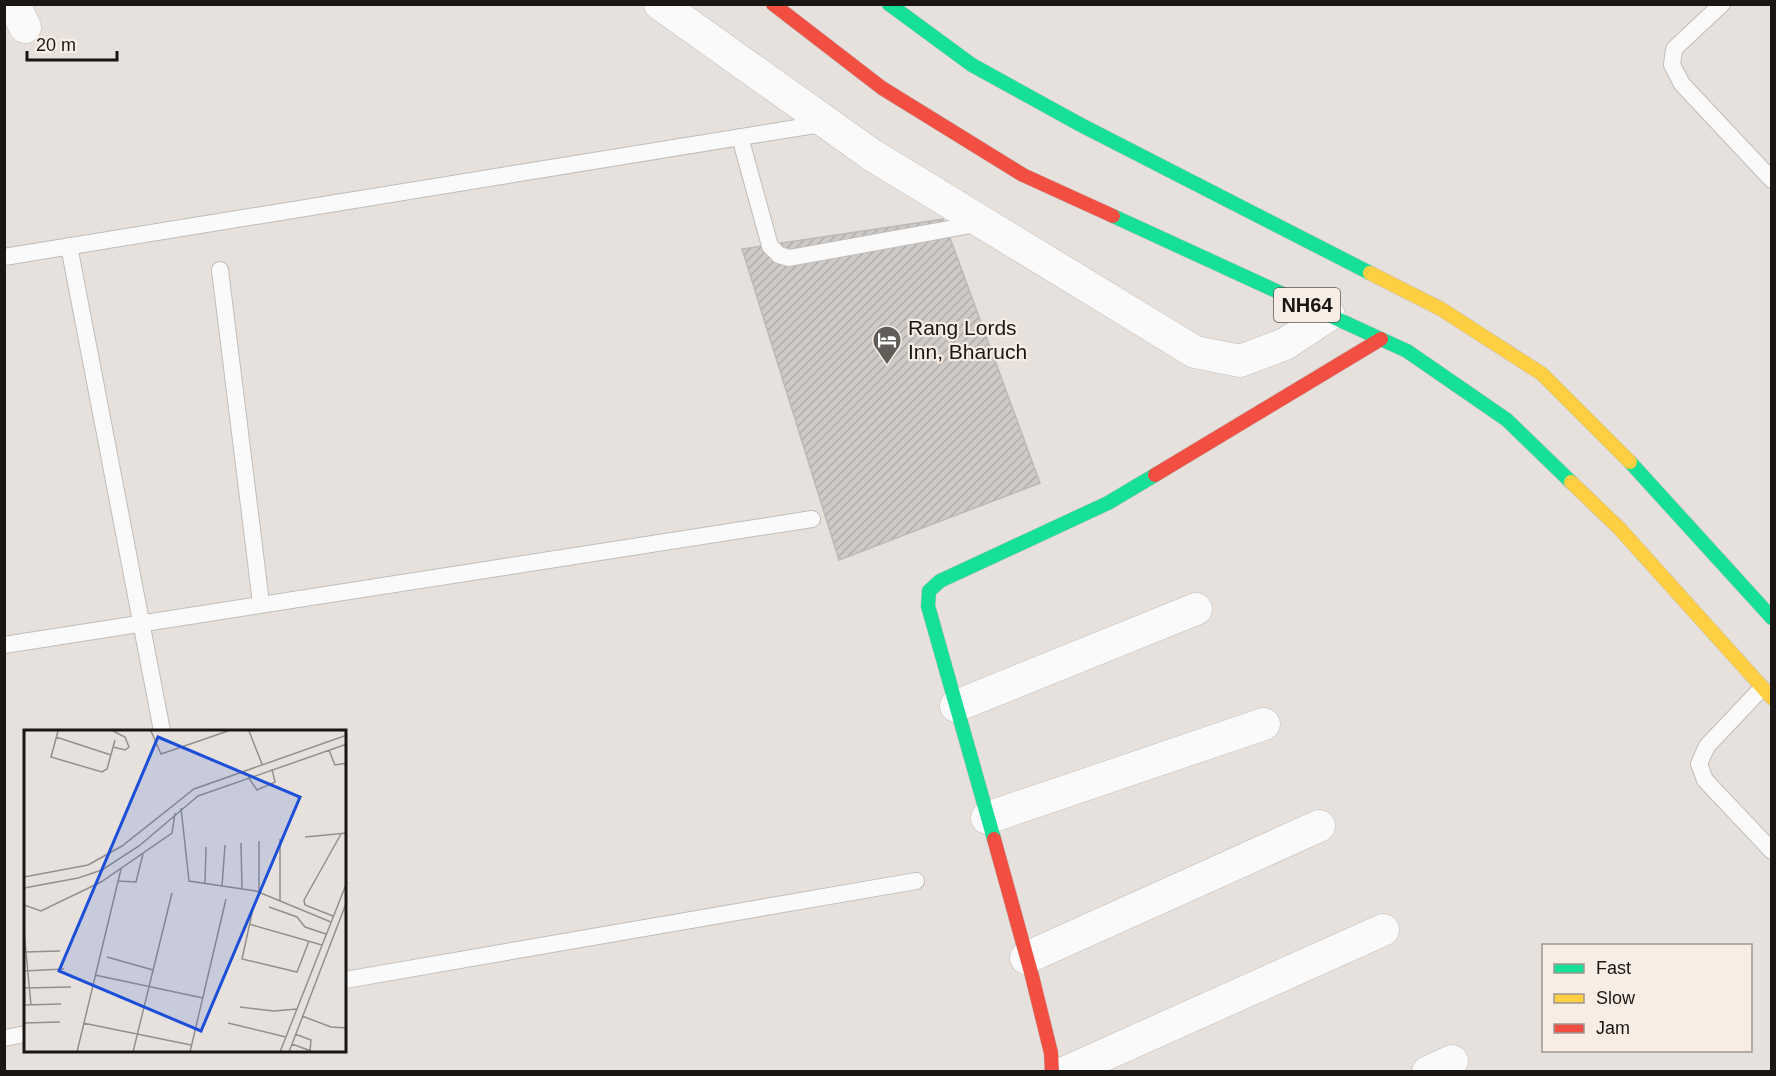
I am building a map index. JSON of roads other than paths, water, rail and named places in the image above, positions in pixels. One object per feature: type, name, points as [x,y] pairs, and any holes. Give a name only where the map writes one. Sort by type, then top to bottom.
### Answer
[{"type":"main road","name":"NH64","points":[[773,4],[882,88],[1023,175],[1407,351],[1507,420],[1619,528],[1767,693]]},
{"type":"main road","name":"NH64","points":[[889,4],[972,65],[1081,125],[1441,309],[1542,374],[1659,491],[1772,618]]},
{"type":"main road","points":[[1052,1071],[1051,1053],[1026,958],[928,606],[929,591],[940,581],[1108,503],[1381,339]]},
{"type":"street","points":[[660,4],[872,155],[1195,352],[1240,361],[1285,344],[1329,315]]},
{"type":"street","points":[[956,706],[1196,609]]},
{"type":"street","points":[[987,818],[1264,724]]},
{"type":"street","points":[[1026,958],[1320,826]]},
{"type":"street","points":[[1066,1071],[1383,930]]},
{"type":"lane","points":[[1722,4],[1674,49],[1672,64],[1682,84],[1772,180]]},
{"type":"lane","points":[[4,257],[828,123]]},
{"type":"lane","points":[[740,137],[770,246],[779,255],[789,258],[982,222]]},
{"type":"lane","points":[[69,246],[162,730]]},
{"type":"lane","points":[[220,270],[261,603]]},
{"type":"lane","points":[[4,645],[261,603],[812,519]]},
{"type":"lane","points":[[1767,693],[1707,746],[1701,755],[1699,764],[1705,780],[1772,851]]},
{"type":"lane","points":[[346,980],[916,881]]},
{"type":"lane","points":[[4,1038],[24,1034]]},
{"type":"place","name":"Rang Lords Inn, Bharuch","points":[[887,366]]}]
